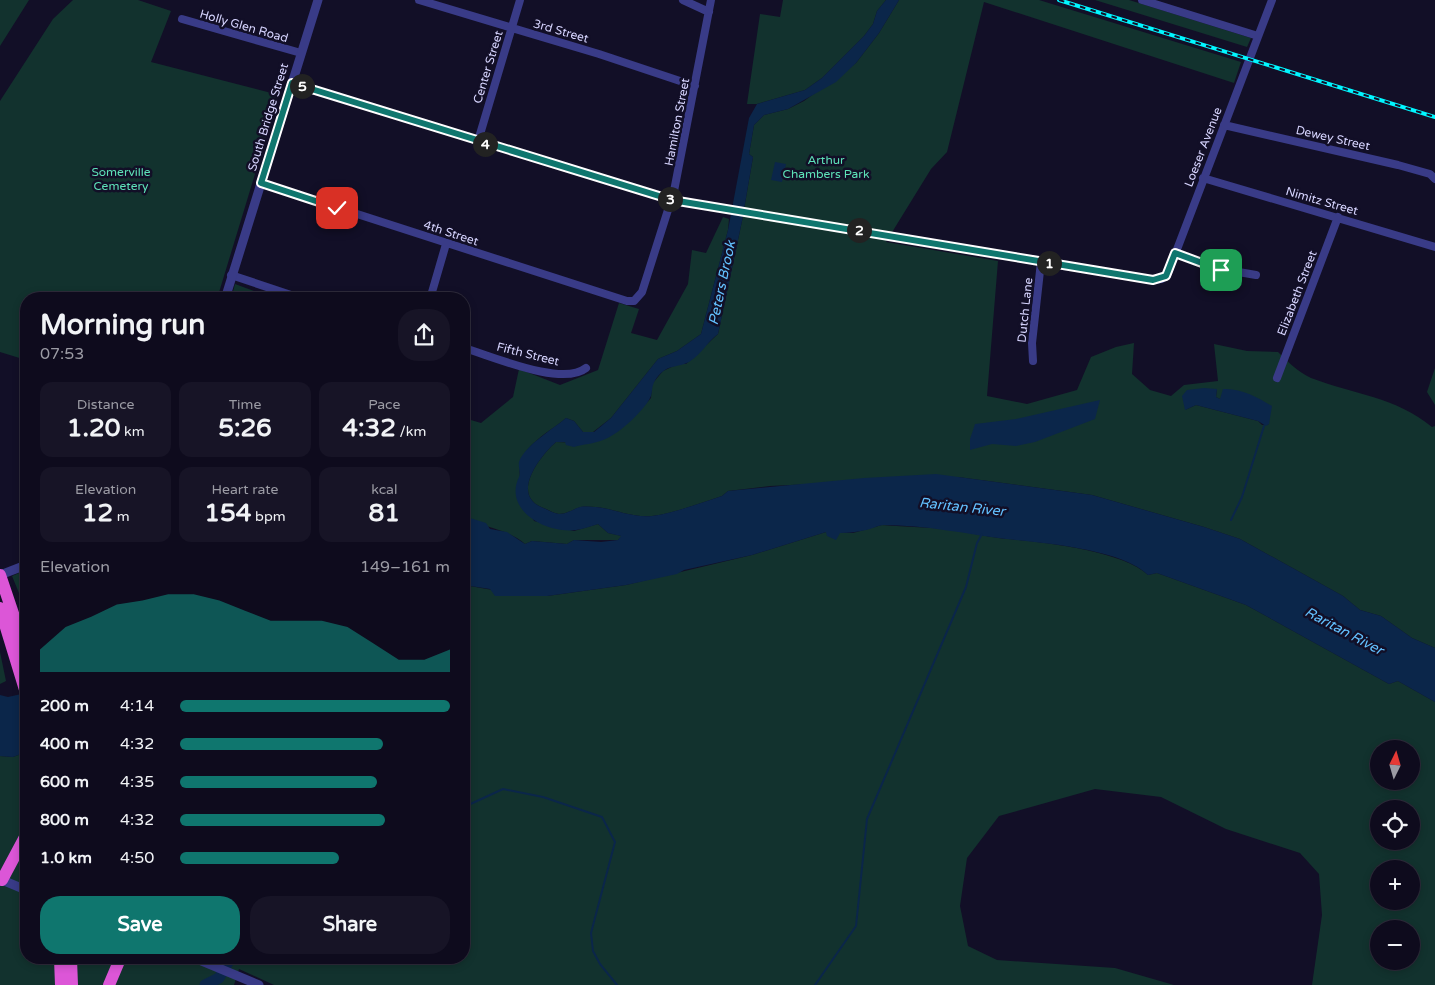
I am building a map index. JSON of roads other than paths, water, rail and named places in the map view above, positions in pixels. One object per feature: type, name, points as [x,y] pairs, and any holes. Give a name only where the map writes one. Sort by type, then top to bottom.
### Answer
[{"type":"highway","points":[[0,575],[20,634]]},
{"type":"highway","points":[[0,608],[20,670]]},
{"type":"highway","points":[[2,880],[20,846]]},
{"type":"highway","points":[[60,964],[61,985]]},
{"type":"highway","points":[[71,964],[72,985]]},
{"type":"highway","points":[[109,985],[118,964]]},
{"type":"street","name":"South Bridge Street","points":[[227,292],[318,0]]},
{"type":"street","name":"3rd Street","points":[[419,0],[695,86]]},
{"type":"street","name":"Center Street","points":[[478,141],[520,0]]},
{"type":"street","points":[[683,0],[709,12]]},
{"type":"street","name":"Hamilton Street","points":[[634,301],[642,292],[672,200],[711,0]]},
{"type":"street","points":[[1142,0],[1258,36]]},
{"type":"street","name":"Loeser Avenue","points":[[1041,262],[1138,278],[1162,279],[1168,273],[1272,0]]},
{"type":"street","name":"Holly Glen Road","points":[[182,19],[301,54]]},
{"type":"street","points":[[292,83],[672,200],[1041,262]]},
{"type":"street","name":"Dewey Street","points":[[1224,125],[1398,165],[1430,174],[1435,179]]},
{"type":"street","name":"Nimitz Street","points":[[1203,178],[1435,247]]},
{"type":"street","name":"4th Street","points":[[261,183],[446,244],[634,301]]},
{"type":"street","name":"Elizabeth Street","points":[[1277,378],[1338,217]]},
{"type":"street","points":[[432,292],[446,244]]},
{"type":"street","points":[[1175,253],[1221,270],[1256,274]]},
{"type":"street","name":"Dutch Lane","points":[[1033,361],[1032,344],[1041,262]]},
{"type":"street","points":[[232,275],[282,292]]},
{"type":"street","name":"Fifth Street","points":[[470,350],[546,372],[570,375],[586,368]]},
{"type":"street","points":[[0,575],[20,568]]},
{"type":"street","points":[[2,880],[20,888]]},
{"type":"street","points":[[210,964],[259,985]]},
{"type":"water","points":[[886,0],[899,0],[879,33],[856,63],[836,82],[788,109],[764,115],[754,125],[749,154],[753,157],[742,221],[718,334],[689,362],[667,369],[661,373],[654,381],[651,397],[645,405],[629,423],[616,433],[600,441],[574,447],[566,445],[565,442],[556,442],[536,465],[531,475],[528,493],[532,501],[541,507],[559,514],[580,507],[596,507],[637,516],[652,516],[696,505],[722,496],[728,491],[864,478],[936,474],[1092,495],[1240,539],[1343,596],[1360,610],[1381,616],[1412,638],[1435,648],[1435,702],[1398,681],[1389,684],[1246,605],[1157,573],[1148,575],[1136,566],[1120,559],[1101,553],[1060,545],[930,528],[882,525],[863,531],[840,533],[836,540],[827,536],[826,532],[752,555],[684,570],[677,574],[626,585],[547,596],[495,596],[490,589],[470,586],[470,518],[486,523],[490,529],[507,532],[525,544],[532,541],[567,544],[574,540],[601,542],[618,540],[621,536],[608,533],[598,524],[579,530],[564,530],[541,524],[530,517],[517,500],[516,489],[520,475],[519,462],[533,444],[566,418],[574,421],[583,432],[594,432],[611,418],[658,359],[677,351],[701,334],[728,230],[749,118],[757,104],[805,90],[822,78],[864,36],[873,24],[877,11]]},
{"type":"water","points":[[775,162],[786,164],[782,182],[771,180]]},
{"type":"water","points":[[1217,389],[1216,397],[1220,399],[1223,389],[1230,389],[1261,399],[1272,406],[1269,424],[1266,426],[1258,421],[1196,405],[1185,410],[1182,396],[1187,390]]},
{"type":"water","points":[[1100,400],[1095,419],[1035,442],[1016,446],[992,444],[970,450],[970,439],[975,424],[1016,419]]},
{"type":"water","points":[[20,694],[20,754],[13,757],[0,756],[0,695],[8,697]]},
{"type":"waterway","points":[[1231,520],[1242,497],[1264,426]]},
{"type":"waterway","points":[[815,985],[856,926],[867,819],[966,587],[977,543],[982,534]]},
{"type":"waterway","points":[[470,804],[503,789],[543,797],[602,817],[615,842],[591,933],[593,951],[600,964],[617,985]]},
{"type":"waterway","points":[[205,985],[219,978],[227,964]]},
{"type":"railway","points":[[1059,0],[1435,117]]},
{"type":"park label","name":"Arthur Chambers Park","points":[[826,167]]},
{"type":"park label","name":"Somerville Cemetery","points":[[121,179]]},
{"type":"water label","name":"Peters Brook","points":[[722,283]]},
{"type":"water label","name":"Raritan River","points":[[962,507]]},
{"type":"water label","name":"Raritan River","points":[[1344,631]]}]
